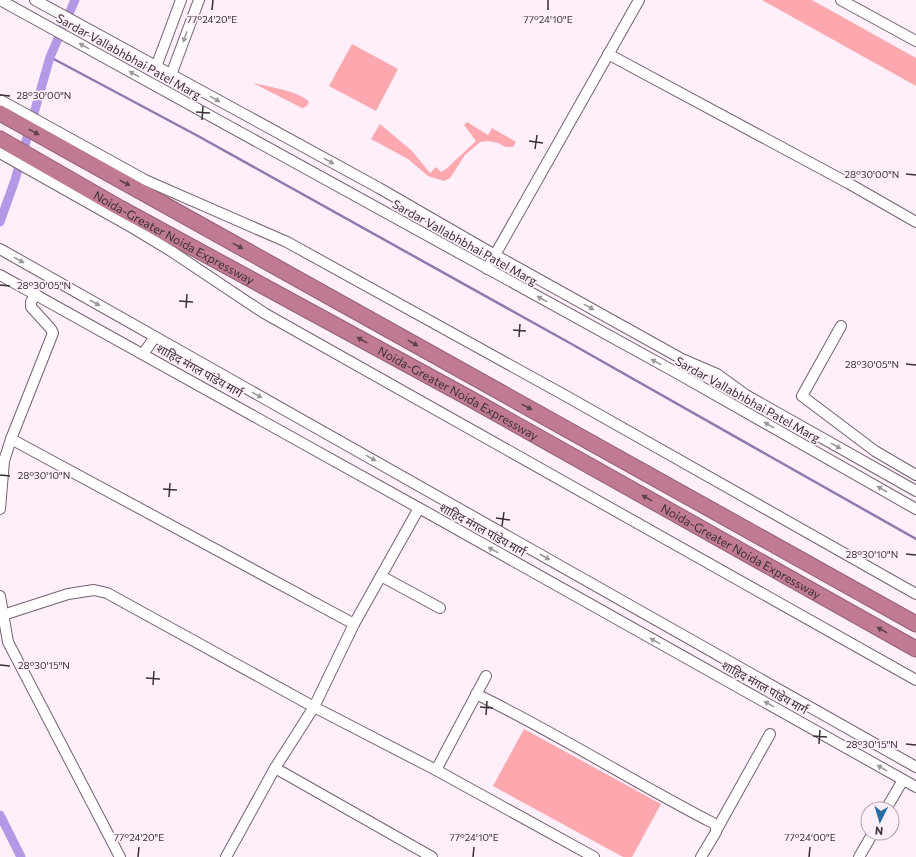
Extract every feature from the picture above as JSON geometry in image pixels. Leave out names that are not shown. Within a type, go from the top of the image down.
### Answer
[{"type":"highway","name":"Noida-Greater Noida Expressway","points":[[0,113],[93,158],[916,624]]},
{"type":"highway","name":"Noida-Greater Noida Expressway","points":[[0,139],[81,192],[120,208],[469,398],[916,649]]},
{"type":"street","name":"Sardar Vallabhbhai Patel Marg","points":[[35,0],[379,188],[495,255],[682,359],[717,374],[746,395],[916,491]]},
{"type":"street","points":[[156,67],[181,0]]},
{"type":"street","points":[[171,75],[199,0]]},
{"type":"street","points":[[487,269],[639,0]]},
{"type":"street","points":[[842,0],[916,41]]},
{"type":"street","name":"Sardar Vallabhbhai Patel Marg","points":[[3,2],[677,373],[916,509]]},
{"type":"street","points":[[608,54],[848,183],[916,222]]},
{"type":"street","points":[[0,100],[93,158],[288,242],[559,392],[916,594]]},
{"type":"street","points":[[0,152],[81,192],[264,313],[916,680]]},
{"type":"street","points":[[0,249],[916,767]]},
{"type":"street","name":"शाहिद मंगल पांडेय मार्ग","points":[[0,274],[916,787]]},
{"type":"street","points":[[0,509],[4,461],[53,333],[31,307],[32,292]]},
{"type":"street","points":[[841,326],[802,396],[875,452],[916,475]]},
{"type":"street","points":[[143,354],[154,337]]},
{"type":"street","points":[[12,439],[354,624]]},
{"type":"street","points":[[226,857],[275,768],[314,707],[354,624],[419,508]]},
{"type":"street","points":[[381,576],[440,608]]},
{"type":"street","points":[[3,615],[68,594],[94,590],[107,593],[314,707],[436,770],[594,857]]},
{"type":"street","points":[[0,596],[8,642],[120,857]]},
{"type":"street","points":[[436,770],[486,676]]},
{"type":"street","points":[[476,694],[509,710],[631,779],[713,822],[717,829]]},
{"type":"street","points":[[701,857],[770,734]]},
{"type":"street","points":[[275,768],[432,857]]},
{"type":"street","points":[[890,801],[902,780]]},
{"type":"street","points":[[859,857],[868,841]]},
{"type":"shaded area","points":[[762,0],[812,0],[916,58],[916,86]]},
{"type":"shaded area","points":[[352,44],[398,69],[376,111],[329,86]]},
{"type":"shaded area","points":[[253,83],[292,92],[305,98],[309,102],[307,106],[302,108]]},
{"type":"shaded area","points":[[467,122],[488,135],[492,128],[516,142],[513,147],[506,147],[498,143],[488,141],[480,142],[465,155],[450,178],[444,181],[428,176],[408,159],[371,139],[380,124],[412,151],[430,173],[436,167],[441,172],[476,141],[464,125]]},
{"type":"shaded area","points":[[524,729],[661,804],[632,857],[623,857],[493,786]]},
{"type":"waterway","points":[[0,222],[15,180],[50,57],[75,0]]},
{"type":"waterway","points":[[50,57],[198,136],[568,342],[916,539]]},
{"type":"waterway","points":[[0,815],[21,857]]}]
